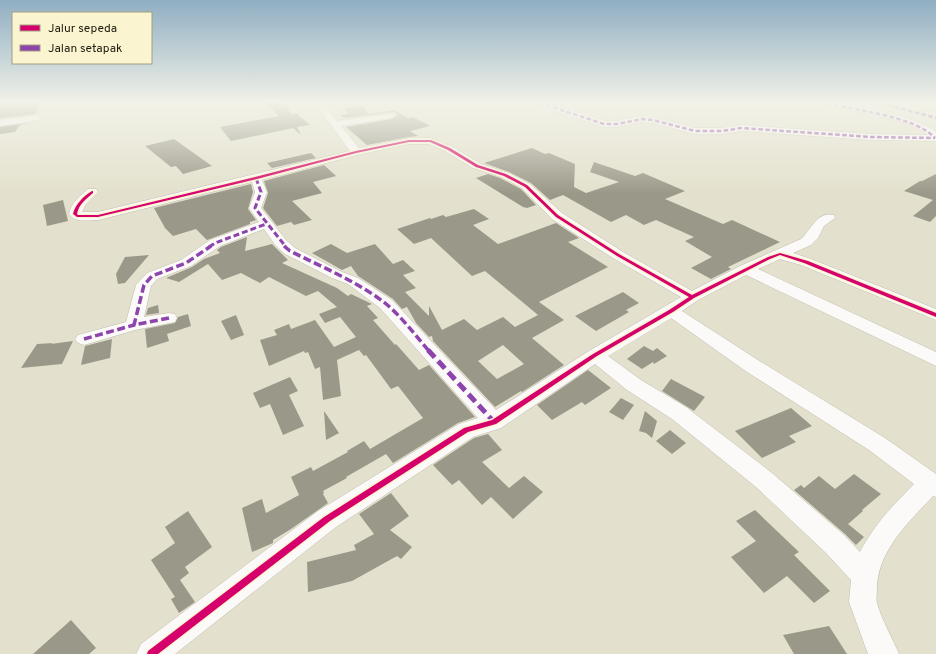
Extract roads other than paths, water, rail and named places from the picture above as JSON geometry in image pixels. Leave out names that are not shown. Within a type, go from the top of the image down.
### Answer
[{"type":"street","points":[[341,134],[356,152]]},
{"type":"street","points":[[821,134],[871,137],[936,138]]},
{"type":"street","points":[[92,192],[82,200],[75,211],[77,216],[98,216],[356,152],[416,140],[430,141],[439,143],[477,166],[505,175],[526,186],[557,216],[568,224],[618,255],[692,297]]},
{"type":"street","points":[[256,178],[261,192],[255,208],[281,243],[290,251],[337,275],[353,281],[386,304],[494,422]]},
{"type":"street","points":[[151,654],[327,519],[466,430],[494,422],[595,355],[671,311],[692,297],[745,270],[806,242],[813,236],[819,224],[829,218]]},
{"type":"street","points":[[134,325],[144,286],[152,276],[186,263],[215,243],[266,224]]},
{"type":"street","points":[[780,254],[820,266],[936,315]]},
{"type":"street","points":[[745,270],[936,360]]},
{"type":"street","points":[[671,311],[761,371],[877,444],[933,485],[892,523],[873,549],[864,575],[864,602],[876,639],[884,654]]},
{"type":"street","points":[[84,340],[134,325],[169,318]]},
{"type":"street","points":[[595,355],[634,385],[679,413],[759,476],[835,544],[864,575]]}]
